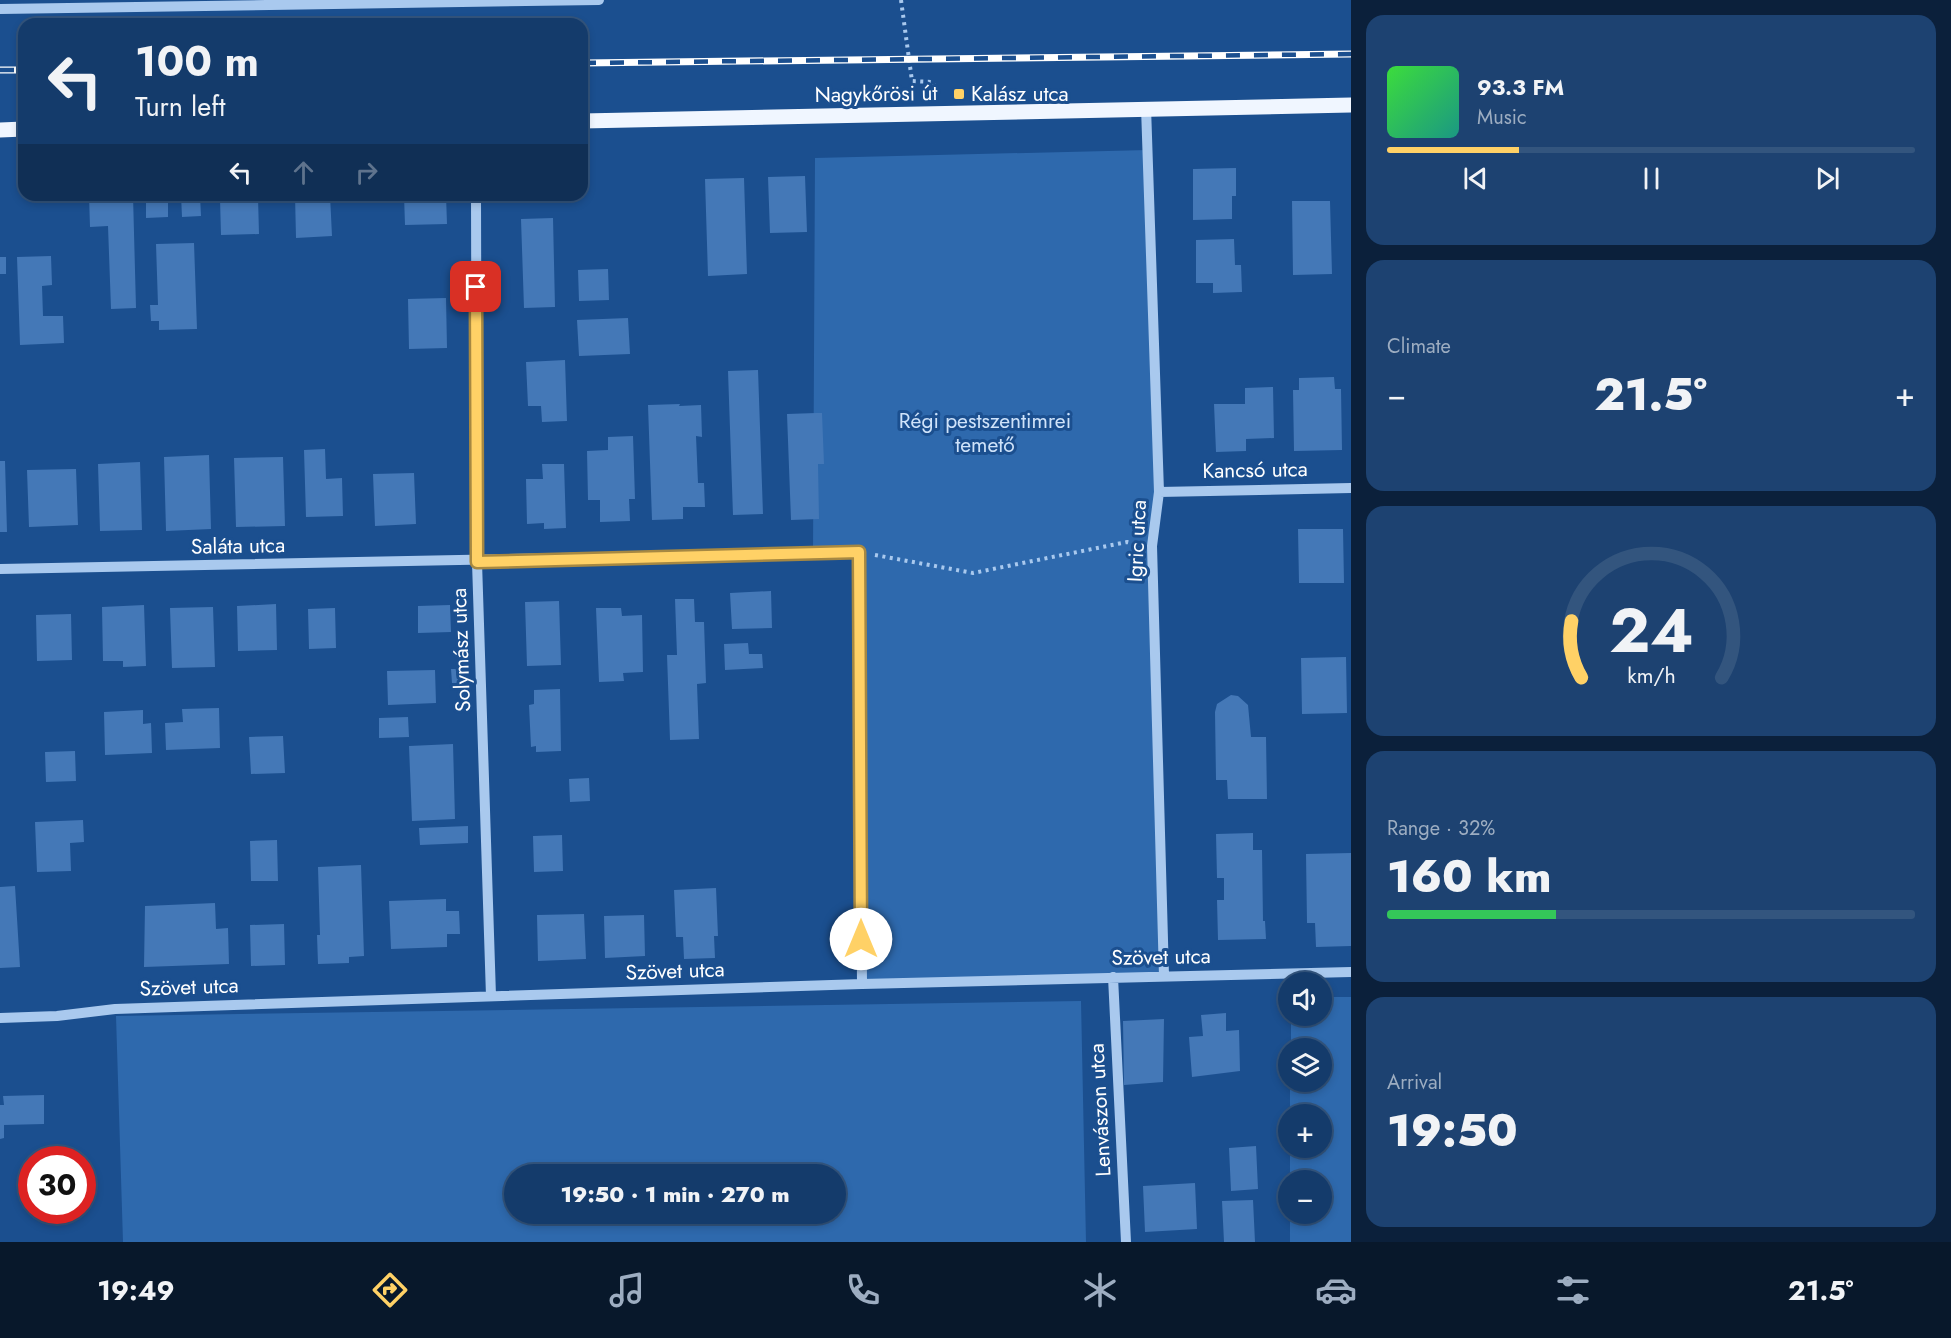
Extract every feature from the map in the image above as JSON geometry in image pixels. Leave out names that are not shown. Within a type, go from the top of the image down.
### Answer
[{"type":"main road","name":"Nagykőrösi út","points":[[588,121],[1351,105]]},
{"type":"main road","points":[[0,130],[18,129]]},
{"type":"street","points":[[0,9],[64,4],[599,0]]},
{"type":"street","name":"Igric utca","points":[[1146,108],[1159,492],[1152,546],[1164,976]]},
{"type":"street","name":"Solymász utca","points":[[476,201],[477,562],[491,996]]},
{"type":"street","name":"Kancsó utca","points":[[1159,492],[1351,488]]},
{"type":"street","points":[[859,552],[861,984]]},
{"type":"street","name":"Saláta utca","points":[[0,569],[477,562],[859,552]]},
{"type":"street","name":"Szövet utca","points":[[0,1018],[57,1016],[115,1010],[491,996],[1351,972]]},
{"type":"street","name":"Lenvászon utca","points":[[1113,977],[1126,1242]]},
{"type":"path","points":[[901,0],[912,81],[933,82],[936,96],[924,96],[927,114]]},
{"type":"path","points":[[859,552],[973,573],[1127,542],[1152,546]]},
{"type":"green space","name":"Régi pestszentimrei temető","points":[[1148,150],[1159,492],[1152,546],[1164,976],[862,984],[859,553],[813,554],[815,158]]},
{"type":"green space","points":[[1332,997],[1351,997],[1351,1242],[1290,1242],[1290,1224],[1332,1224],[1332,1170],[1290,1170],[1290,1158],[1332,1158],[1332,1104],[1290,1104],[1290,1092],[1332,1092],[1332,1038],[1291,1038],[1291,1026],[1332,1026]]},
{"type":"green space","points":[[1081,1001],[1086,1242],[123,1242],[116,1016]]},
{"type":"building","points":[[1236,168],[1236,196],[1232,196],[1232,219],[1193,220],[1193,169]]},
{"type":"building","points":[[805,176],[807,232],[770,233],[768,177]]},
{"type":"building","points":[[744,178],[747,274],[708,276],[705,179]]},
{"type":"building","points":[[89,201],[133,201],[136,308],[111,309],[108,226],[90,227]]},
{"type":"building","points":[[146,201],[168,201],[168,217],[146,218]]},
{"type":"building","points":[[181,201],[200,201],[201,216],[182,217]]},
{"type":"building","points":[[220,201],[258,201],[259,234],[221,235]]},
{"type":"building","points":[[295,201],[330,201],[332,236],[296,238]]},
{"type":"building","points":[[404,201],[446,201],[447,224],[405,225]]},
{"type":"building","points":[[1292,201],[1330,201],[1332,274],[1293,275]]},
{"type":"building","points":[[553,218],[555,307],[524,308],[521,219]]},
{"type":"building","points":[[1234,239],[1235,265],[1241,265],[1242,292],[1213,293],[1213,283],[1196,283],[1196,240]]},
{"type":"building","points":[[194,243],[197,329],[159,330],[159,321],[151,321],[150,305],[158,305],[156,244]]},
{"type":"building","points":[[51,256],[52,285],[42,286],[43,316],[63,316],[64,343],[20,345],[17,257]]},
{"type":"building","points":[[0,257],[6,257],[6,274],[0,274]]},
{"type":"building","points":[[608,269],[609,300],[579,301],[578,270]]},
{"type":"building","points":[[446,298],[447,348],[409,349],[408,299]]},
{"type":"building","points":[[628,318],[630,354],[579,356],[577,320]]},
{"type":"building","points":[[565,360],[567,421],[542,422],[541,406],[528,406],[526,362]]},
{"type":"building","points":[[758,370],[763,514],[733,515],[728,371]]},
{"type":"building","points":[[1334,377],[1335,389],[1341,389],[1342,450],[1294,451],[1293,390],[1299,390],[1299,378]]},
{"type":"building","points":[[1273,387],[1274,438],[1246,439],[1246,451],[1216,452],[1214,404],[1245,404],[1245,388]]},
{"type":"building","points":[[680,404],[679,406],[701,405],[702,437],[696,436],[698,483],[704,483],[705,507],[683,507],[683,519],[652,520],[648,405]]},
{"type":"building","points":[[822,413],[824,464],[818,464],[819,519],[791,520],[787,414]]},
{"type":"building","points":[[633,436],[635,499],[629,499],[630,521],[600,522],[600,500],[588,500],[587,451],[608,450],[608,437]]},
{"type":"building","points":[[325,449],[326,479],[342,478],[343,516],[306,517],[304,450]]},
{"type":"building","points":[[209,455],[211,529],[166,531],[164,457]]},
{"type":"building","points":[[283,457],[285,526],[236,527],[234,458]]},
{"type":"building","points":[[0,461],[5,461],[7,532],[0,532]]},
{"type":"building","points":[[140,462],[142,530],[100,531],[98,464]]},
{"type":"building","points":[[542,464],[564,464],[566,528],[544,529],[544,523],[527,524],[526,479],[543,479]]},
{"type":"building","points":[[76,469],[78,525],[29,527],[27,470]]},
{"type":"building","points":[[414,473],[416,524],[375,526],[373,474]]},
{"type":"building","points":[[1298,529],[1343,529],[1344,583],[1299,583]]},
{"type":"building","points":[[771,591],[772,628],[732,629],[730,593]]},
{"type":"building","points":[[675,599],[694,599],[695,622],[704,622],[706,683],[697,684],[699,739],[670,740],[667,655],[677,655]]},
{"type":"building","points":[[559,601],[561,665],[527,666],[525,602]]},
{"type":"building","points":[[276,604],[277,650],[238,651],[237,606]]},
{"type":"building","points":[[144,605],[146,666],[123,667],[123,661],[103,661],[102,607]]},
{"type":"building","points":[[450,605],[451,632],[418,633],[418,606]]},
{"type":"building","points":[[213,607],[215,667],[172,668],[170,608]]},
{"type":"building","points":[[335,608],[336,648],[309,649],[308,609]]},
{"type":"building","points":[[596,608],[621,608],[622,616],[642,615],[643,672],[623,673],[624,681],[599,682]]},
{"type":"building","points":[[71,614],[72,660],[37,661],[36,615]]},
{"type":"building","points":[[748,643],[749,654],[762,654],[763,668],[725,670],[724,644]]},
{"type":"building","points":[[1346,657],[1347,713],[1302,714],[1301,658]]},
{"type":"building","points":[[451,669],[469,669],[469,683],[452,683]]},
{"type":"building","points":[[435,670],[436,703],[388,705],[387,671]]},
{"type":"building","points":[[560,689],[561,751],[536,752],[536,746],[531,747],[529,705],[534,704],[534,690]]},
{"type":"building","points":[[1231,695],[1238,696],[1248,705],[1251,737],[1266,737],[1267,799],[1228,799],[1227,780],[1216,780],[1215,712],[1217,704]]},
{"type":"building","points":[[219,708],[220,748],[166,750],[165,723],[183,722],[182,709]]},
{"type":"building","points":[[143,710],[143,724],[151,723],[152,753],[105,755],[104,712]]},
{"type":"building","points":[[408,717],[409,737],[379,738],[379,718]]},
{"type":"building","points":[[283,736],[285,773],[251,774],[249,737]]},
{"type":"building","points":[[453,744],[455,819],[412,821],[409,746]]},
{"type":"building","points":[[75,751],[76,781],[46,782],[45,752]]},
{"type":"building","points":[[589,778],[590,801],[570,802],[569,779]]},
{"type":"building","points":[[83,820],[84,842],[70,843],[71,871],[37,872],[35,822]]},
{"type":"building","points":[[468,826],[468,843],[420,845],[419,828]]},
{"type":"building","points":[[1253,833],[1253,850],[1262,850],[1263,921],[1265,921],[1266,939],[1218,940],[1217,900],[1224,900],[1224,878],[1217,878],[1216,834]]},
{"type":"building","points":[[562,835],[563,871],[534,872],[533,836]]},
{"type":"building","points":[[277,840],[278,881],[251,881],[250,841]]},
{"type":"building","points":[[1351,853],[1351,946],[1316,947],[1315,923],[1307,923],[1306,854]]},
{"type":"building","points":[[361,865],[364,956],[349,957],[349,963],[318,964],[317,935],[320,935],[318,867]]},
{"type":"building","points":[[15,886],[20,967],[0,968],[0,887]]},
{"type":"building","points":[[716,888],[718,936],[714,936],[715,958],[684,959],[683,937],[676,937],[674,890]]},
{"type":"building","points":[[446,899],[446,911],[459,911],[460,934],[447,934],[447,947],[391,949],[389,901]]},
{"type":"building","points":[[215,903],[216,929],[228,928],[229,964],[144,967],[145,906]]},
{"type":"building","points":[[584,914],[586,959],[538,961],[537,915]]},
{"type":"building","points":[[644,915],[645,956],[605,958],[604,916]]},
{"type":"building","points":[[284,924],[285,965],[251,966],[250,925]]},
{"type":"building","points":[[1226,1013],[1226,1031],[1239,1030],[1240,1071],[1192,1077],[1189,1037],[1203,1036],[1201,1015]]},
{"type":"building","points":[[1164,1019],[1163,1082],[1124,1085],[1123,1021]]},
{"type":"building","points":[[44,1095],[44,1124],[4,1125],[4,1138],[0,1139],[0,1105],[4,1105],[3,1096]]},
{"type":"building","points":[[1256,1146],[1258,1189],[1231,1191],[1229,1148]]},
{"type":"building","points":[[1195,1183],[1197,1229],[1145,1232],[1143,1186]]},
{"type":"building","points":[[1253,1200],[1255,1242],[1224,1242],[1222,1201]]},
{"type":"railway","points":[[588,63],[1351,54]]},
{"type":"railway","points":[[0,70],[18,70]]},
{"type":"place","name":"Kalász utca","points":[[959,94]]},
{"type":"route","points":[[476,287],[477,562],[859,552],[861,939]]}]
